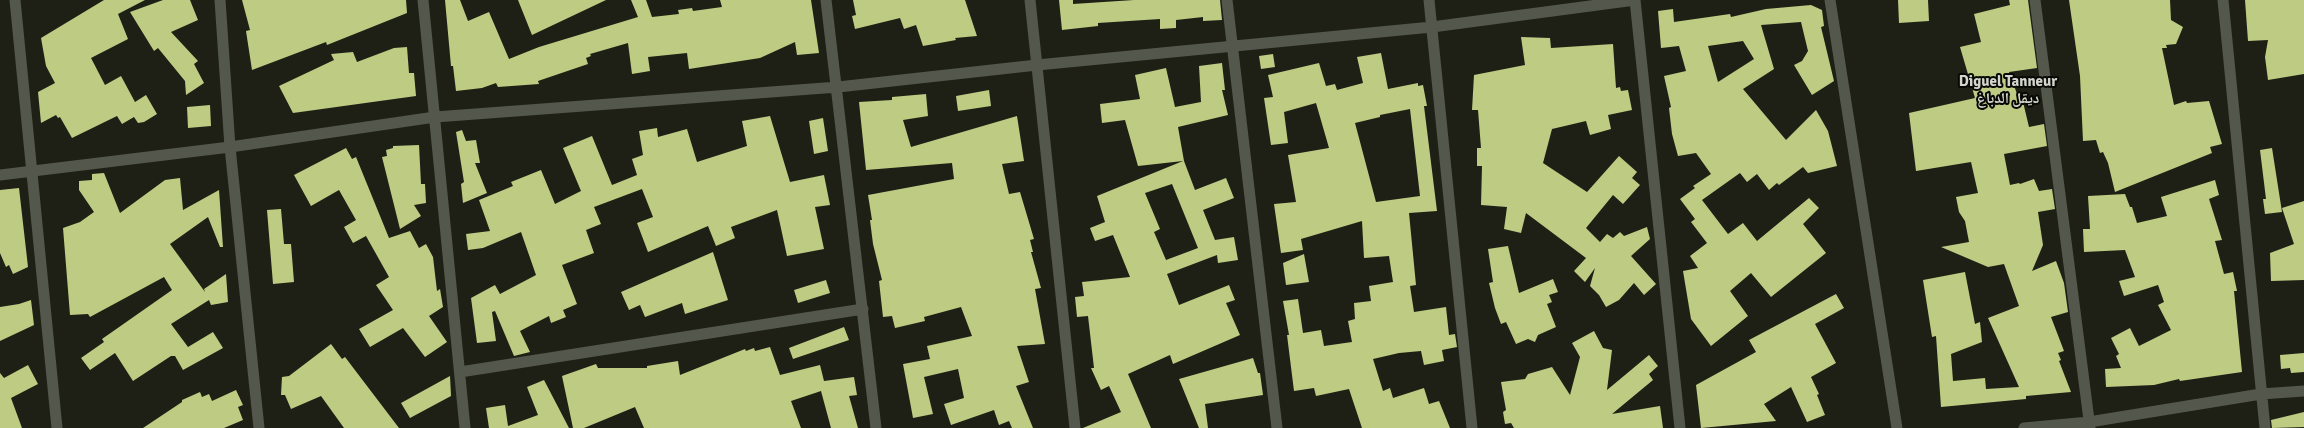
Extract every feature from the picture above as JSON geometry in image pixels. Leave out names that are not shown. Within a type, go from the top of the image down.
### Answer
[{"type":"street","points":[[15,0],[57,428]]},
{"type":"street","points":[[220,0],[230,147],[259,428]]},
{"type":"street","points":[[423,0],[465,428]]},
{"type":"street","points":[[826,0],[838,87],[876,428]]},
{"type":"street","points":[[1030,0],[1075,428]]},
{"type":"street","points":[[1227,0],[1230,45],[1277,428]]},
{"type":"street","points":[[1429,0],[1472,428]]},
{"type":"street","points":[[0,175],[230,147],[435,117],[838,87],[1230,45],[1432,27],[1635,0],[1680,428]]},
{"type":"street","points":[[1830,0],[1897,428]]},
{"type":"street","points":[[2035,0],[2089,425]]},
{"type":"street","points":[[2223,0],[2265,428]]},
{"type":"street","points":[[460,372],[863,309]]},
{"type":"street","points":[[2024,428],[2089,425],[2262,394],[2304,391]]},
{"type":"building","points":[[104,0],[145,0],[118,14],[128,39],[91,58],[105,85],[121,76],[135,102],[146,95],[157,114],[144,122],[138,123],[134,117],[122,124],[117,116],[72,138],[60,117],[58,118],[56,115],[41,123],[38,92],[55,83],[46,66],[41,38]]},
{"type":"building","points":[[163,0],[190,0],[198,20],[171,32],[198,61],[194,64],[204,83],[186,95],[185,81],[158,48],[154,51],[130,12]]},
{"type":"building","points":[[242,0],[406,0],[407,13],[327,45],[326,42],[252,70],[246,31],[250,30]]},
{"type":"building","points":[[445,0],[460,0],[468,21],[489,12],[509,59],[539,47],[638,17],[631,0],[646,0],[652,17],[679,14],[678,10],[692,8],[693,11],[722,7],[720,0],[811,0],[819,53],[797,55],[795,42],[760,58],[689,69],[687,53],[648,57],[650,71],[632,74],[628,43],[590,54],[591,56],[586,58],[588,64],[538,81],[539,84],[498,87],[496,83],[482,88],[456,91],[453,66],[451,66]]},
{"type":"building","points":[[518,0],[606,0],[532,35]]},
{"type":"building","points":[[853,0],[965,0],[977,36],[955,38],[956,40],[923,46],[916,25],[904,29],[900,18],[855,29],[852,16],[856,15]]},
{"type":"building","points":[[1059,0],[1073,0],[1073,4],[1134,0],[1220,0],[1222,20],[1203,21],[1203,17],[1176,20],[1176,28],[1160,29],[1160,19],[1098,23],[1098,26],[1062,30]]},
{"type":"building","points":[[1898,0],[1928,0],[1929,21],[1899,23]]},
{"type":"building","points":[[2009,0],[2028,0],[2037,68],[2009,72],[2020,102],[2023,102],[2029,127],[2044,124],[2047,146],[2004,154],[2010,185],[2020,184],[2034,179],[2039,191],[2052,189],[2055,209],[2038,212],[2043,245],[2032,271],[2056,261],[2064,283],[2068,312],[2051,317],[2064,351],[2058,353],[2061,360],[2059,361],[2071,392],[2026,396],[2026,399],[1941,407],[1936,336],[1932,337],[1923,280],[1965,272],[1975,324],[1980,322],[1982,342],[1951,354],[1953,381],[1985,378],[1986,389],[2019,387],[1988,318],[2019,306],[2004,264],[1988,267],[1941,247],[1969,242],[1965,221],[1959,212],[1956,197],[1978,193],[1971,162],[1916,171],[1909,113],[1975,98],[1960,47],[1981,42],[1974,14],[2010,5]]},
{"type":"building","points":[[2069,0],[2170,0],[2171,20],[2183,27],[2176,44],[2166,45],[2167,48],[2162,48],[2174,105],[2186,101],[2187,103],[2209,101],[2222,144],[2210,147],[2212,153],[2115,192],[2108,163],[2103,152],[2100,153],[2096,140],[2083,141],[2080,76]]},
{"type":"building","points":[[2245,0],[2304,0],[2304,74],[2268,80],[2265,57],[2268,40],[2248,41]]},
{"type":"building","points":[[1811,5],[1822,10],[1824,26],[1821,27],[1834,81],[1812,95],[1794,65],[1802,61],[1808,51],[1801,22],[1761,25],[1774,69],[1743,89],[1786,140],[1816,110],[1828,131],[1837,166],[1808,173],[1803,167],[1779,185],[1777,183],[1769,190],[1757,174],[1747,182],[1740,173],[1702,200],[1728,234],[1743,223],[1757,241],[1809,198],[1819,208],[1803,224],[1826,253],[1771,297],[1751,273],[1730,291],[1748,316],[1711,346],[1691,319],[1683,271],[1698,268],[1690,256],[1707,243],[1691,222],[1695,219],[1680,199],[1695,188],[1693,186],[1711,174],[1696,153],[1678,156],[1672,134],[1669,108],[1671,107],[1664,76],[1686,71],[1679,46],[1661,48],[1658,11],[1673,9],[1674,22],[1730,14],[1731,17],[1766,9]],"holes":[[[1743,41],[1754,59],[1718,82],[1708,46]]]},
{"type":"building","points":[[1521,37],[1550,38],[1551,48],[1613,44],[1616,88],[1620,87],[1621,91],[1628,90],[1632,110],[1608,115],[1611,129],[1590,135],[1586,121],[1552,129],[1543,163],[1587,192],[1619,156],[1637,172],[1632,178],[1640,185],[1623,204],[1613,195],[1586,228],[1600,242],[1607,234],[1613,238],[1620,232],[1624,236],[1647,227],[1650,239],[1631,256],[1656,284],[1644,295],[1634,283],[1619,300],[1606,307],[1599,295],[1590,286],[1595,268],[1585,282],[1574,271],[1586,258],[1526,213],[1521,233],[1504,229],[1507,207],[1481,205],[1482,166],[1477,166],[1477,148],[1481,148],[1478,110],[1472,110],[1474,75],[1525,65]]},
{"type":"building","points":[[407,47],[409,73],[414,73],[416,96],[293,113],[279,86],[334,60],[331,54],[353,52],[357,62],[394,48]]},
{"type":"building","points":[[1381,53],[1388,89],[1418,83],[1418,86],[1423,85],[1427,106],[1424,106],[1437,211],[1409,213],[1416,285],[1410,286],[1414,312],[1446,307],[1449,335],[1455,334],[1457,347],[1442,350],[1444,361],[1424,365],[1421,351],[1399,353],[1373,359],[1383,391],[1390,388],[1393,398],[1424,388],[1429,404],[1439,401],[1450,428],[1362,428],[1349,389],[1316,396],[1314,388],[1294,391],[1287,335],[1289,335],[1283,301],[1298,299],[1303,333],[1321,330],[1324,346],[1352,342],[1348,321],[1355,319],[1354,303],[1371,301],[1369,286],[1393,282],[1389,256],[1364,258],[1362,221],[1301,239],[1303,250],[1281,253],[1274,204],[1296,202],[1288,155],[1329,148],[1316,103],[1284,112],[1288,143],[1271,145],[1264,98],[1273,97],[1268,75],[1319,63],[1326,86],[1335,84],[1337,90],[1363,83],[1357,57]],"holes":[[[1410,109],[1420,196],[1376,202],[1355,123],[1380,117],[1380,115]]]},
{"type":"building","points":[[1273,54],[1275,67],[1261,69],[1259,56]]},
{"type":"building","points":[[1222,63],[1225,90],[1222,90],[1228,115],[1178,127],[1184,161],[1195,190],[1226,178],[1234,198],[1203,210],[1215,240],[1234,237],[1238,260],[1218,263],[1217,255],[1167,274],[1179,305],[1229,285],[1235,300],[1226,303],[1240,335],[1173,364],[1170,355],[1128,374],[1151,428],[1083,428],[1121,412],[1109,386],[1101,390],[1091,368],[1094,368],[1088,316],[1077,317],[1075,297],[1084,296],[1082,282],[1130,277],[1113,235],[1095,241],[1090,228],[1105,222],[1097,196],[1183,161],[1138,166],[1125,120],[1102,123],[1100,104],[1140,99],[1135,75],[1166,68],[1175,107],[1201,102],[1199,66]],"holes":[[[1172,184],[1198,248],[1166,260],[1154,232],[1160,229],[1145,193]]]},
{"type":"building","points":[[989,90],[991,106],[958,111],[956,96]]},
{"type":"building","points":[[926,94],[928,116],[903,120],[911,147],[1017,116],[1024,161],[1002,164],[1009,194],[1020,192],[1034,239],[1030,240],[1033,252],[1031,252],[1041,288],[1035,289],[1045,344],[1017,346],[1029,382],[1016,386],[1033,428],[1012,428],[1009,421],[999,425],[994,410],[951,425],[944,404],[964,398],[958,369],[924,377],[933,414],[913,418],[903,364],[930,359],[927,346],[972,336],[961,307],[924,317],[925,321],[895,328],[892,316],[883,317],[879,281],[882,280],[873,244],[870,220],[872,220],[868,195],[954,179],[952,163],[866,170],[859,102],[892,100],[892,97]]},
{"type":"building","points":[[210,105],[211,126],[188,128],[187,107]]},
{"type":"building","points":[[770,116],[790,182],[824,175],[830,205],[815,207],[824,249],[787,256],[777,210],[731,227],[735,238],[716,246],[708,226],[648,252],[637,223],[653,217],[642,189],[594,207],[601,224],[586,230],[594,253],[562,265],[577,304],[563,310],[566,317],[551,323],[549,316],[520,331],[530,352],[514,356],[495,311],[492,312],[496,341],[477,343],[471,298],[495,285],[500,294],[536,275],[521,232],[483,248],[468,250],[466,234],[490,231],[479,200],[513,186],[511,182],[541,170],[555,204],[581,191],[563,148],[592,136],[612,185],[637,175],[632,159],[643,155],[639,131],[657,128],[658,137],[687,129],[697,162],[747,146],[742,121]]},
{"type":"building","points":[[823,118],[828,151],[814,154],[809,121]]},
{"type":"building","points":[[462,130],[466,141],[476,140],[480,163],[475,163],[487,193],[463,203],[461,184],[464,182],[456,132]]},
{"type":"building","points":[[419,145],[421,184],[425,184],[426,203],[414,205],[421,216],[400,229],[382,157],[387,156],[386,150],[393,148],[393,146]]},
{"type":"building","points":[[346,148],[352,159],[356,157],[389,238],[410,231],[419,248],[426,244],[433,257],[437,291],[440,289],[443,307],[429,316],[447,342],[425,357],[403,328],[370,347],[359,329],[393,310],[376,285],[389,277],[366,236],[353,243],[344,227],[356,220],[339,190],[311,206],[294,175]]},
{"type":"building","points":[[2272,148],[2282,212],[2265,214],[2263,199],[2266,199],[2260,150]]},
{"type":"building","points":[[104,173],[120,213],[165,180],[180,178],[183,210],[219,190],[223,247],[220,247],[208,217],[170,244],[205,292],[204,289],[226,274],[228,302],[211,305],[209,300],[171,324],[188,347],[213,332],[223,348],[183,370],[175,356],[171,356],[133,381],[115,353],[90,370],[81,358],[104,342],[102,339],[172,290],[164,277],[90,317],[88,314],[70,315],[63,228],[80,222],[94,212],[79,190],[79,181],[92,180],[92,174]]},
{"type":"building","points":[[2215,180],[2219,195],[2209,199],[2222,240],[2215,241],[2224,274],[2233,272],[2237,291],[2234,291],[2242,372],[2180,381],[2179,379],[2154,385],[2106,387],[2105,369],[2121,368],[2116,356],[2119,354],[2111,338],[2130,328],[2139,346],[2171,330],[2158,305],[2164,302],[2158,285],[2124,296],[2119,281],[2135,277],[2125,250],[2084,252],[2083,229],[2090,229],[2088,196],[2125,194],[2130,207],[2132,207],[2137,223],[2167,216],[2161,197]]},
{"type":"building","points":[[19,188],[28,267],[13,274],[9,265],[6,267],[0,253],[0,190]]},
{"type":"building","points":[[2304,201],[2304,280],[2271,281],[2270,253],[2294,244],[2282,208]]},
{"type":"building","points":[[281,209],[284,244],[291,244],[294,282],[273,284],[267,210]]},
{"type":"building","points":[[1508,246],[1519,293],[1553,279],[1558,292],[1549,295],[1552,302],[1547,304],[1556,327],[1538,335],[1535,342],[1528,339],[1516,344],[1506,322],[1501,324],[1495,308],[1489,283],[1493,282],[1488,249]]},
{"type":"building","points":[[713,252],[728,300],[685,314],[682,303],[645,317],[640,305],[629,310],[621,292]]},
{"type":"building","points":[[1304,254],[1309,282],[1286,285],[1283,263]]},
{"type":"building","points":[[826,280],[830,293],[798,303],[794,290]]},
{"type":"building","points":[[1836,294],[1844,308],[1815,324],[1836,363],[1811,377],[1819,394],[1817,395],[1825,415],[1807,422],[1791,387],[1764,404],[1776,421],[1701,428],[1696,385],[1756,352],[1749,340]]},
{"type":"building","points":[[31,300],[34,325],[0,341],[0,307],[19,304]]},
{"type":"building","points":[[844,327],[849,340],[793,359],[789,348]]},
{"type":"building","points":[[1594,331],[1603,348],[1612,350],[1607,390],[1649,355],[1658,366],[1649,374],[1653,380],[1612,414],[1660,406],[1663,428],[1514,428],[1511,423],[1505,424],[1503,412],[1506,410],[1501,382],[1525,379],[1528,374],[1552,367],[1570,395],[1580,357],[1572,343]]},
{"type":"building","points":[[331,344],[342,359],[345,357],[399,428],[344,428],[321,396],[291,409],[285,395],[281,395],[282,377],[289,376]]},
{"type":"building","points":[[770,347],[780,375],[820,365],[824,381],[854,377],[857,395],[849,396],[858,428],[831,428],[821,391],[791,401],[801,428],[644,428],[635,407],[584,428],[573,428],[562,376],[596,364],[598,368],[647,368],[647,366],[678,361],[680,375],[745,349],[746,351],[754,348],[755,351]]},
{"type":"building","points":[[2304,353],[2304,372],[2291,373],[2290,368],[2281,369],[2280,355]]},
{"type":"building","points":[[1253,358],[1258,373],[1260,373],[1263,395],[1205,404],[1208,428],[1199,428],[1179,379]]},
{"type":"building","points":[[28,365],[38,384],[11,398],[22,428],[0,428],[0,373],[4,378]]},
{"type":"building","points":[[450,376],[451,396],[410,418],[401,403]]},
{"type":"building","points":[[544,380],[569,428],[489,428],[486,408],[505,405],[508,426],[538,415],[527,387]]},
{"type":"building","points":[[236,390],[243,405],[238,407],[243,420],[224,428],[143,428],[182,402],[182,400],[200,392],[202,397],[209,394],[212,401]]},
{"type":"building","points":[[2304,412],[2304,427],[2272,428],[2271,420]]},
{"type":"district","name":"Diguel Tanneur ديقل الدباغ","points":[[2008,90]]}]
